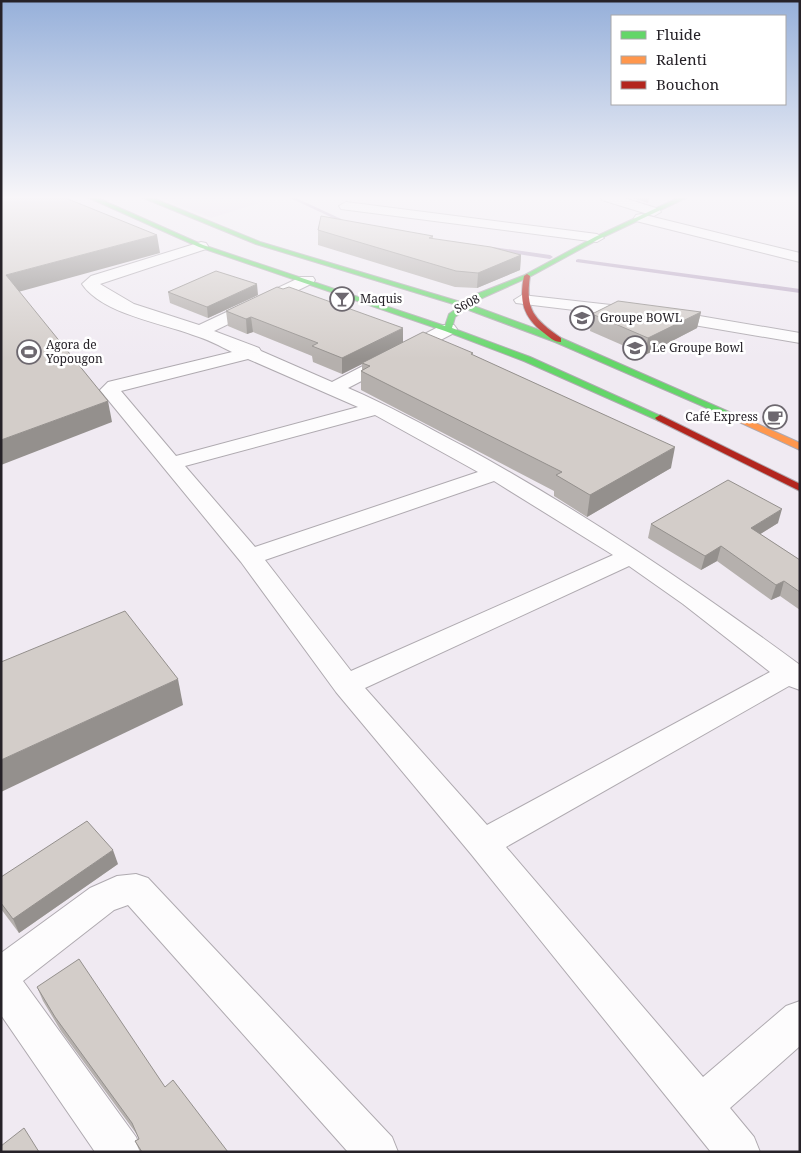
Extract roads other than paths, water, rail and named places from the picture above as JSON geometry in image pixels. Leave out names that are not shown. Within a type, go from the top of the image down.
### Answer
[{"type":"main road","points":[[217,251],[448,329],[527,359],[638,407],[800,488]]},
{"type":"main road","points":[[287,251],[463,305],[558,340],[683,394],[800,448]]},
{"type":"main road","name":"S608","points":[[448,329],[452,316],[463,305],[477,297],[527,276],[573,251]]},
{"type":"main road","points":[[527,276],[514,299],[537,324],[558,340]]},
{"type":"main road","name":"S608","points":[[514,299],[527,276]]},
{"type":"main road","name":"S608","points":[[448,329],[484,313],[494,306]]},
{"type":"street","points":[[187,251],[97,279],[90,284],[113,299],[142,312],[200,330],[377,408],[496,474],[631,556],[795,676],[483,844]]},
{"type":"street","points":[[775,251],[800,258]]},
{"type":"street","points":[[200,330],[307,280]]},
{"type":"street","points":[[514,299],[682,318],[800,338]]},
{"type":"street","points":[[334,388],[448,329]]},
{"type":"street","points":[[253,352],[111,388],[110,390],[250,557],[346,685],[483,844],[740,1152]]},
{"type":"street","points":[[173,463],[377,408]]},
{"type":"street","points":[[250,557],[496,474]]},
{"type":"street","points":[[346,685],[631,556]]},
{"type":"street","points":[[1,975],[102,899],[117,891],[136,889],[377,1152]]},
{"type":"street","points":[[1,982],[111,1148]]},
{"type":"street","points":[[702,1105],[800,1020]]},
{"type":"waterway","points":[[506,251],[550,257]]},
{"type":"waterway","points":[[578,261],[800,291]]},
{"type":"place","name":"Maquis","points":[[342,299]]},
{"type":"place","name":"Groupe BOWL","points":[[582,318]]},
{"type":"place","name":"Le Groupe Bowl","points":[[635,348]]},
{"type":"place","name":"Agora de Yopougon","points":[[29,352]]},
{"type":"place","name":"Café Express","points":[[775,417]]}]
